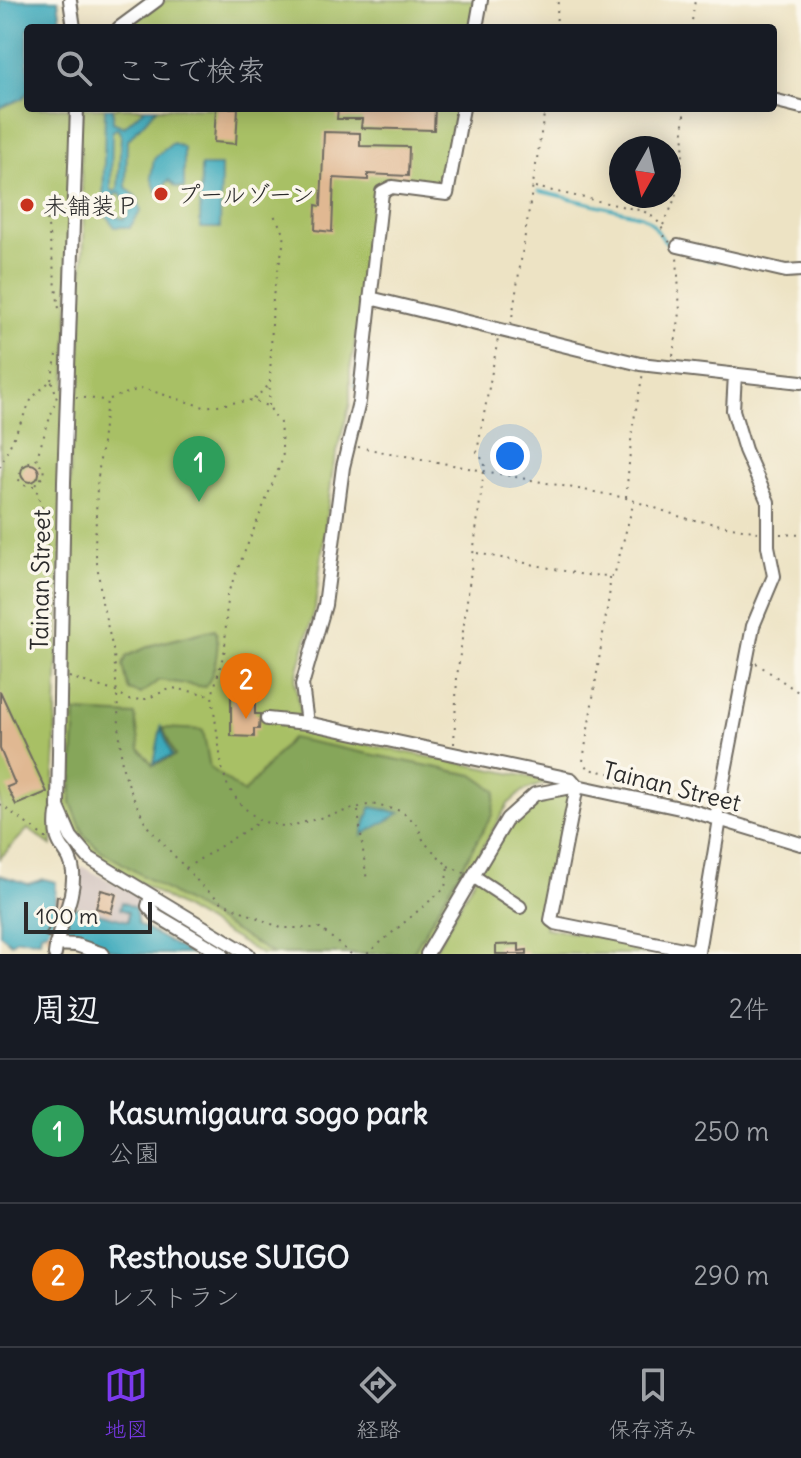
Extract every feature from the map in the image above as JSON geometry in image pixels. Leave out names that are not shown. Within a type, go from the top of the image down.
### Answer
[{"type":"street","points":[[70,0],[73,24]]},
{"type":"street","points":[[124,24],[157,0]]},
{"type":"street","points":[[477,24],[481,0]]},
{"type":"street","points":[[777,101],[801,107]]},
{"type":"street","name":"Tainan Street","points":[[77,112],[64,496],[58,807],[71,837],[89,858],[248,954]]},
{"type":"street","points":[[307,723],[302,685],[325,605],[340,482],[359,402],[360,365],[382,192],[392,187],[447,194],[462,112]]},
{"type":"street","points":[[678,246],[786,271],[801,270]]},
{"type":"street","points":[[370,298],[645,364],[801,382]]},
{"type":"street","points":[[267,719],[307,723],[563,775],[577,786],[551,920],[698,952],[747,659],[757,615],[774,576],[768,502],[745,450],[733,410],[735,374]]},
{"type":"street","name":"Tainan Street","points":[[427,954],[516,808],[544,790],[577,786],[617,793],[801,844]]},
{"type":"street","points":[[58,807],[56,839],[73,871],[56,945],[76,945],[103,954]]},
{"type":"street","points":[[473,876],[520,907]]},
{"type":"street","points":[[151,896],[148,906],[156,915],[222,954]]},
{"type":"path","points":[[556,24],[558,0]]},
{"type":"path","points":[[692,24],[695,0]]},
{"type":"path","points":[[454,754],[457,677],[476,553],[475,531],[485,463],[477,452],[535,187],[544,112]]},
{"type":"path","points":[[670,367],[680,313],[678,246],[665,239],[663,226],[677,201],[682,179],[684,112]]},
{"type":"path","points":[[535,187],[643,211],[663,226]]},
{"type":"path","points":[[269,407],[273,296],[285,235],[274,215]]},
{"type":"path","points":[[47,219],[59,310]]},
{"type":"path","points":[[0,467],[32,398],[51,380],[58,352]]},
{"type":"path","points":[[626,498],[632,430],[645,364]]},
{"type":"path","points":[[36,460],[23,464],[18,479],[26,486],[35,485],[44,475],[36,460],[57,396],[51,380]]},
{"type":"path","points":[[253,400],[269,385]]},
{"type":"path","points":[[75,397],[107,400],[142,388],[204,407],[253,400],[269,407],[280,423],[283,458],[227,595],[225,649],[212,696],[222,768],[228,787],[260,821],[287,827],[371,804],[401,811],[417,824],[424,842],[448,866],[473,876]]},
{"type":"path","points":[[107,400],[97,486],[95,547],[102,602],[114,654],[122,766],[133,797],[147,826],[185,868],[223,903],[281,928],[320,928],[351,954]]},
{"type":"path","points":[[349,445],[626,498],[726,528],[801,535]]},
{"type":"path","points":[[35,485],[46,522],[49,559]]},
{"type":"path","points":[[617,793],[618,775],[589,769],[583,761],[610,590],[609,577],[619,567],[627,519],[634,501]]},
{"type":"path","points":[[476,553],[609,577]]},
{"type":"path","points":[[747,659],[801,694]]},
{"type":"path","points":[[65,676],[117,692],[129,700],[146,699],[172,688],[212,696]]},
{"type":"path","points":[[0,804],[48,840]]},
{"type":"path","points":[[358,809],[367,882]]},
{"type":"path","points":[[185,868],[260,821]]},
{"type":"path","points":[[367,954],[445,888],[448,866]]},
{"type":"shaded area","points":[[81,866],[144,898],[137,924],[76,905]]},
{"type":"green space","points":[[166,0],[475,0],[471,24],[131,24]]},
{"type":"green space","points":[[23,98],[24,112],[70,112],[71,221],[52,846],[28,829],[0,858],[0,108]]},
{"type":"green space","points":[[81,112],[456,112],[445,177],[439,183],[389,177],[375,186],[366,283],[350,370],[350,404],[333,467],[315,608],[295,681],[304,732],[550,781],[523,791],[508,804],[421,954],[261,954],[95,856],[76,835],[68,818],[63,789],[72,391],[79,391],[84,234]]},
{"type":"green space","points":[[215,629],[216,658],[205,687],[159,680],[141,694],[129,690],[123,665],[127,656],[152,645]]},
{"type":"green space","points":[[76,712],[135,715],[140,749],[153,765],[175,756],[163,728],[203,730],[210,768],[244,793],[291,738],[473,775],[496,791],[492,815],[412,954],[273,954],[100,850],[84,835],[71,802]]},
{"type":"green space","points":[[571,793],[545,928],[647,945],[645,954],[433,954],[503,833],[530,805],[550,796]]},
{"type":"water","points":[[0,0],[58,0],[61,24],[24,24],[24,97],[0,108]]},
{"type":"water","points":[[105,112],[113,112],[113,122],[124,127],[141,112],[153,112],[127,141],[126,187],[138,199],[141,211],[130,227],[115,227],[103,212]],"holes":[[[117,128],[121,135],[118,189],[114,192],[111,189],[112,132]],[[120,193],[131,208],[124,219],[114,216],[113,196]]]},
{"type":"water","points":[[173,143],[184,148],[184,188],[176,187],[169,180],[157,193],[151,177],[154,158]]},
{"type":"water","points":[[201,166],[221,166],[220,228],[200,228]]},
{"type":"water","points":[[161,727],[172,756],[154,763]]},
{"type":"water","points":[[371,807],[400,813],[362,835]]},
{"type":"water","points":[[0,875],[28,884],[44,879],[56,882],[55,902],[59,903],[51,930],[41,933],[40,940],[17,939],[11,943],[0,934]]},
{"type":"water","points":[[122,902],[135,908],[138,924],[190,954],[128,954],[54,934],[63,904],[128,921],[128,912],[120,909]]},
{"type":"building","points":[[216,112],[238,112],[236,144],[214,142]]},
{"type":"building","points":[[338,112],[435,112],[434,130],[361,128],[362,119],[337,119]]},
{"type":"building","points":[[324,132],[360,133],[360,146],[409,147],[408,176],[368,174],[368,180],[334,178],[332,232],[315,230],[316,205],[321,206]]},
{"type":"building","points":[[26,464],[34,464],[39,473],[37,480],[26,482],[21,477],[21,469]]},
{"type":"building","points":[[0,691],[47,792],[16,805],[7,787],[15,784],[0,749]]},
{"type":"building","points":[[231,693],[255,694],[255,714],[260,714],[259,729],[254,729],[254,737],[231,736]]},
{"type":"building","points":[[101,890],[116,894],[111,913],[96,908]]},
{"type":"building","points":[[57,896],[65,898],[53,939],[45,936],[55,916]]},
{"type":"building","points":[[519,944],[519,951],[527,950],[527,954],[496,954],[496,945]]},
{"type":"waterway","points":[[430,186],[445,184]]},
{"type":"waterway","points":[[539,191],[642,216],[673,248]]},
{"type":"waterway","points":[[691,255],[715,261]]},
{"type":"waterway","points":[[355,386],[362,326]]},
{"type":"waterway","points":[[307,729],[316,731]]},
{"type":"place","name":"プールゾーン","points":[[161,194]]},
{"type":"place","name":"未舗装Ｐ","points":[[27,205]]},
{"type":"place","name":"Kasumigaura sogo park","points":[[199,502]]},
{"type":"place","name":"Resthouse SUIGO","points":[[246,719]]}]
